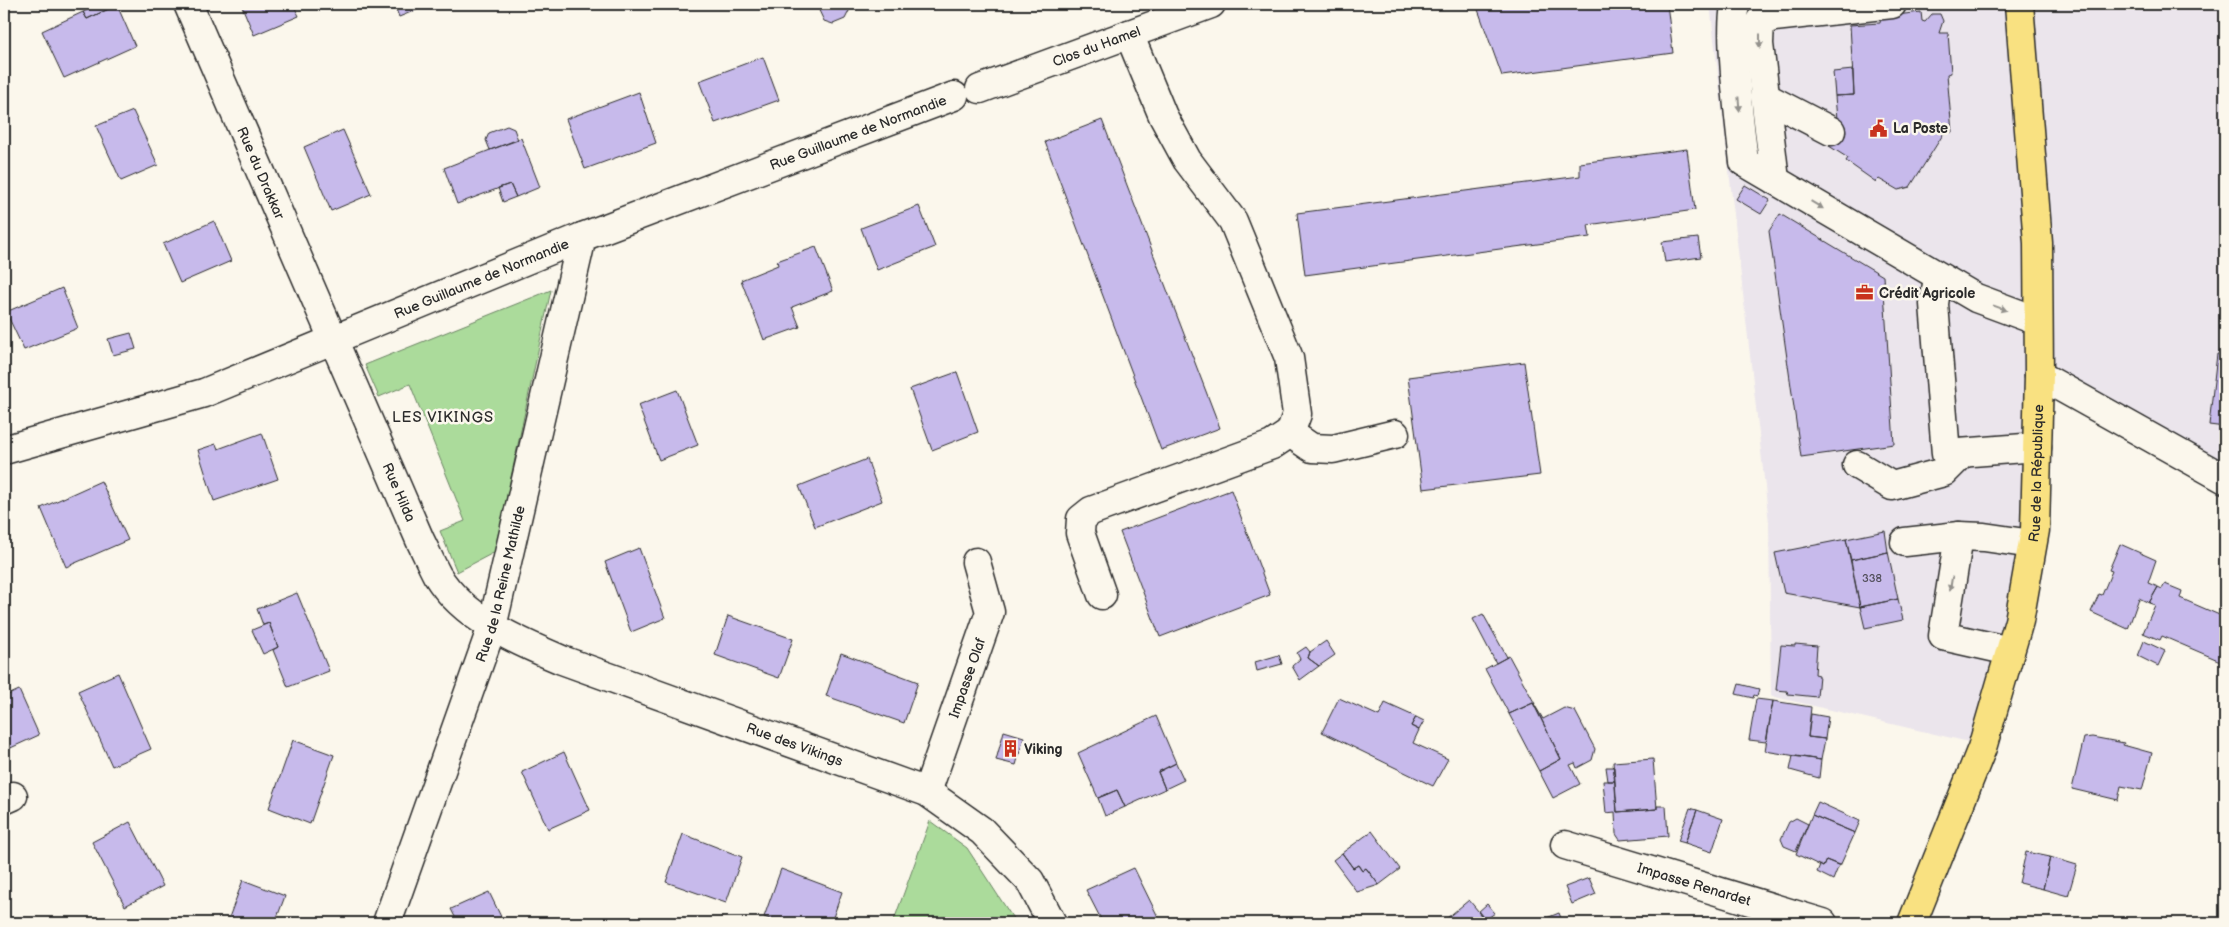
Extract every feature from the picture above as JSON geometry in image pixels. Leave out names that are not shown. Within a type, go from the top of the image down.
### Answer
[{"type":"main road","name":"Rue de la République","points":[[1912,923],[1982,748],[2019,621],[2036,518],[2039,375],[2038,243],[2019,4]]},
{"type":"street","name":"Rue du Drakkar","points":[[188,4],[333,341]]},
{"type":"street","name":"Clos du Hamel","points":[[980,89],[1211,4]]},
{"type":"street","points":[[1736,4],[1733,10],[1733,38],[1744,162],[1938,277],[1988,304],[2038,321]]},
{"type":"street","points":[[1775,180],[1759,44],[1760,21],[1774,16],[1892,4]]},
{"type":"street","points":[[1102,595],[1080,532],[1081,519],[1091,512],[1272,445],[1290,434],[1297,414],[1289,358],[1233,221],[1183,153],[1163,116],[1129,34]]},
{"type":"street","name":"Rue Guillaume de Normandie","points":[[4,450],[204,394],[582,237],[954,96]]},
{"type":"street","points":[[1765,98],[1831,131]]},
{"type":"street","name":"Rue de la Reine Mathilde","points":[[387,923],[492,627],[582,237]]},
{"type":"street","points":[[1938,277],[1934,304],[1946,454],[2037,447]]},
{"type":"street","name":"Rue Hilda","points":[[333,341],[438,576],[463,605],[492,627]]},
{"type":"street","points":[[2039,375],[2225,479]]},
{"type":"street","points":[[1290,434],[1312,448],[1333,449],[1395,434]]},
{"type":"street","points":[[1857,465],[1892,486],[1944,472],[1963,453]]},
{"type":"street","points":[[1964,536],[1943,636],[2010,651]]},
{"type":"street","points":[[1905,542],[1964,536],[2032,544]]},
{"type":"street","name":"Impasse Olaf","points":[[927,792],[990,612],[976,562]]},
{"type":"street","name":"Rue des Vikings","points":[[492,627],[524,644],[562,660],[927,792],[982,831],[1030,881],[1052,923]]},
{"type":"street","name":"Impasse Renardet","points":[[1565,846],[1823,923]]},
{"type":"shaded area","points":[[1710,4],[2225,4],[2225,484],[2039,370],[2029,573],[1982,745],[1771,696],[1769,522]]},
{"type":"green space","points":[[551,290],[495,552],[457,572],[440,531],[465,521],[410,384],[379,397],[365,365]]},
{"type":"green space","points":[[930,821],[967,848],[1016,923],[893,923]]},
{"type":"building","points":[[102,4],[117,5],[87,19],[83,12]]},
{"type":"building","points":[[241,4],[293,4],[299,16],[254,35]]},
{"type":"building","points":[[394,4],[431,4],[399,17]]},
{"type":"building","points":[[816,4],[849,4],[849,11],[845,19],[833,24],[824,21]]},
{"type":"building","points":[[1476,4],[1542,4],[1543,8],[1574,4],[1667,4],[1673,53],[1502,76]]},
{"type":"building","points":[[117,5],[135,46],[64,78],[42,31],[83,12],[87,19]]},
{"type":"building","points":[[1921,12],[1922,21],[1925,22],[1932,14],[1940,14],[1943,21],[1939,33],[1948,33],[1951,73],[1947,74],[1952,132],[1944,133],[1910,187],[1898,190],[1879,179],[1876,182],[1846,161],[1848,158],[1829,146],[1838,131],[1835,96],[1854,95],[1850,25],[1880,23],[1881,17]]},
{"type":"building","points":[[763,57],[779,100],[715,123],[699,81]]},
{"type":"building","points":[[1853,70],[1854,95],[1835,96],[1833,72]]},
{"type":"building","points":[[639,92],[656,143],[585,169],[566,119]]},
{"type":"building","points":[[133,111],[158,165],[121,181],[96,126]]},
{"type":"building","points":[[1102,120],[1220,428],[1161,450],[1045,142]]},
{"type":"building","points":[[507,126],[514,129],[518,140],[490,150],[486,140],[489,133]]},
{"type":"building","points":[[343,130],[371,194],[331,211],[304,147]]},
{"type":"building","points":[[521,138],[540,187],[516,197],[510,184],[457,204],[444,168]]},
{"type":"building","points":[[1687,149],[1695,210],[1588,225],[1590,237],[1305,275],[1297,213],[1580,176],[1580,163]]},
{"type":"building","points":[[510,184],[516,197],[503,202],[498,188]]},
{"type":"building","points":[[1745,185],[1770,200],[1761,214],[1736,199]]},
{"type":"building","points":[[919,206],[935,247],[877,270],[861,228]]},
{"type":"building","points":[[1780,214],[1883,276],[1894,444],[1801,457],[1769,231]]},
{"type":"building","points":[[214,221],[231,261],[180,283],[163,244]]},
{"type":"building","points":[[1698,238],[1701,257],[1665,262],[1662,242]]},
{"type":"building","points":[[816,247],[833,291],[792,307],[800,327],[764,340],[741,280],[778,265],[777,261]]},
{"type":"building","points":[[62,288],[78,328],[24,350],[6,312]]},
{"type":"building","points":[[131,333],[136,349],[113,355],[108,339]]},
{"type":"building","points":[[2217,354],[2225,355],[2225,427],[2209,425]]},
{"type":"building","points":[[1524,362],[1540,475],[1423,489],[1408,377]]},
{"type":"building","points":[[957,372],[978,432],[932,450],[910,389]]},
{"type":"building","points":[[677,390],[698,445],[659,460],[638,405]]},
{"type":"building","points":[[262,433],[278,479],[214,501],[198,450],[216,444],[218,449]]},
{"type":"building","points":[[867,459],[882,501],[815,527],[799,486]]},
{"type":"building","points":[[101,481],[128,540],[66,567],[41,508]]},
{"type":"building","points":[[1231,490],[1270,595],[1160,637],[1120,532]]},
{"type":"building","points":[[1885,531],[1888,552],[1851,560],[1846,539]]},
{"type":"building","points":[[1846,539],[1860,607],[1784,593],[1775,553]]},
{"type":"building","points":[[2120,544],[2156,560],[2148,583],[2158,587],[2149,603],[2139,598],[2128,629],[2091,612],[2099,594],[2102,595],[2112,571],[2109,570]]},
{"type":"building","points":[[639,548],[665,618],[631,632],[605,562]]},
{"type":"building","points":[[1888,552],[1898,599],[1860,607],[1851,560]]},
{"type":"building","points":[[2165,584],[2182,591],[2180,598],[2224,617],[2225,615],[2225,663],[2162,636],[2160,640],[2143,633],[2155,605],[2149,603],[2158,587],[2162,589]]},
{"type":"building","points":[[297,593],[329,671],[288,687],[273,650],[278,647],[269,623],[263,625],[257,609]]},
{"type":"building","points":[[1898,599],[1903,620],[1865,628],[1860,607]]},
{"type":"building","points":[[1483,614],[1507,657],[1496,663],[1473,619]]},
{"type":"building","points":[[728,616],[793,639],[779,678],[715,655]]},
{"type":"building","points":[[269,623],[278,647],[263,654],[252,630]]},
{"type":"building","points":[[1326,641],[1335,655],[1319,666],[1308,658],[1310,652]]},
{"type":"building","points":[[2144,641],[2165,651],[2158,666],[2138,656]]},
{"type":"building","points":[[1795,644],[1817,646],[1815,674],[1819,675],[1817,697],[1788,694],[1787,691],[1776,690],[1781,645],[1795,646]]},
{"type":"building","points":[[1306,647],[1310,652],[1308,658],[1319,666],[1300,680],[1292,666],[1300,659],[1297,653]]},
{"type":"building","points":[[841,653],[918,682],[904,723],[826,696]]},
{"type":"building","points":[[1279,655],[1282,664],[1257,671],[1255,662]]},
{"type":"building","points":[[1509,656],[1535,704],[1533,703],[1509,714],[1485,669]]},
{"type":"building","points":[[118,673],[151,749],[112,766],[78,691]]},
{"type":"building","points":[[1739,684],[1759,689],[1757,696],[1754,695],[1753,698],[1736,694]]},
{"type":"building","points":[[19,690],[39,735],[4,751],[4,697]]},
{"type":"building","points":[[1339,698],[1379,716],[1385,703],[1416,717],[1411,726],[1419,730],[1413,743],[1448,759],[1433,786],[1322,732]]},
{"type":"building","points":[[1756,699],[1773,701],[1766,742],[1749,740]]},
{"type":"building","points":[[1773,701],[1811,707],[1808,737],[1825,739],[1821,760],[1765,751]]},
{"type":"building","points":[[1533,703],[1561,759],[1539,771],[1509,714]]},
{"type":"building","points":[[1534,704],[1543,719],[1564,708],[1575,711],[1595,749],[1592,760],[1577,768],[1575,763],[1570,765],[1580,784],[1553,798],[1539,771],[1561,759]]},
{"type":"building","points":[[1811,714],[1828,717],[1825,739],[1808,737]]},
{"type":"building","points":[[1156,716],[1176,763],[1158,772],[1165,789],[1125,807],[1117,790],[1098,798],[1078,753]]},
{"type":"building","points":[[1416,717],[1424,721],[1419,730],[1411,726]]},
{"type":"building","name":"Viking","points":[[1004,731],[1024,737],[1016,765],[996,760]]},
{"type":"building","points":[[2092,737],[2124,743],[2123,745],[2152,753],[2142,790],[2121,786],[2118,800],[2072,789],[2084,738]]},
{"type":"building","points":[[293,740],[334,755],[310,824],[269,808]]},
{"type":"building","points":[[564,752],[590,810],[548,829],[522,772]]},
{"type":"building","points":[[1793,756],[1821,760],[1819,778],[1790,770]]},
{"type":"building","points":[[1653,759],[1657,809],[1617,812],[1613,762]]},
{"type":"building","points":[[1176,763],[1184,780],[1165,789],[1158,772]]},
{"type":"building","points":[[1606,767],[1614,767],[1615,781],[1608,781]]},
{"type":"building","points":[[1603,781],[1615,781],[1617,812],[1657,809],[1657,806],[1666,806],[1668,836],[1620,840],[1616,834],[1615,812],[1606,813]]},
{"type":"building","points":[[1117,790],[1125,807],[1105,816],[1098,798]]},
{"type":"building","points":[[1818,802],[1860,821],[1855,833],[1812,815]]},
{"type":"building","points":[[1690,808],[1697,810],[1685,843],[1678,841]]},
{"type":"building","points":[[1697,810],[1723,819],[1712,852],[1685,843]]},
{"type":"building","points":[[1812,815],[1855,833],[1840,866],[1826,860],[1823,867],[1796,854]]},
{"type":"building","points":[[1796,818],[1808,824],[1796,851],[1784,846],[1781,839],[1789,822]]},
{"type":"building","points":[[130,822],[163,886],[125,906],[92,842]]},
{"type":"building","points":[[1372,831],[1400,869],[1379,885],[1366,868],[1362,871],[1358,865],[1353,868],[1342,853]]},
{"type":"building","points":[[683,834],[742,857],[726,903],[666,882]]},
{"type":"building","points":[[2026,852],[2050,857],[2043,889],[2019,883]]},
{"type":"building","points":[[1342,853],[1353,868],[1358,865],[1362,871],[1366,868],[1379,885],[1357,892],[1333,860]]},
{"type":"building","points":[[2050,857],[2077,865],[2068,896],[2043,889]]},
{"type":"building","points":[[1826,860],[1839,865],[1833,880],[1817,872],[1820,865],[1823,867]]},
{"type":"building","points":[[1134,868],[1161,923],[1103,923],[1086,890]]},
{"type":"building","points":[[781,869],[842,892],[831,923],[782,923],[764,917]]},
{"type":"building","points":[[1589,878],[1596,894],[1572,904],[1565,887]]},
{"type":"building","points":[[243,880],[285,896],[275,923],[227,923]]},
{"type":"building","points":[[489,892],[504,923],[458,923],[451,909]]},
{"type":"building","points":[[1469,900],[1488,923],[1441,923]]},
{"type":"building","points":[[1487,904],[1495,913],[1485,920],[1478,912]]},
{"type":"building","points":[[1559,913],[1563,923],[1534,923]]},
{"type":"place","name":"La Poste","points":[[1879,128]]},
{"type":"place","name":"Crédit Agricole","points":[[1865,293]]},
{"type":"place","name":"Viking","points":[[1010,749]]},
{"type":"district","name":"LES VIKINGS","points":[[443,417]]}]
